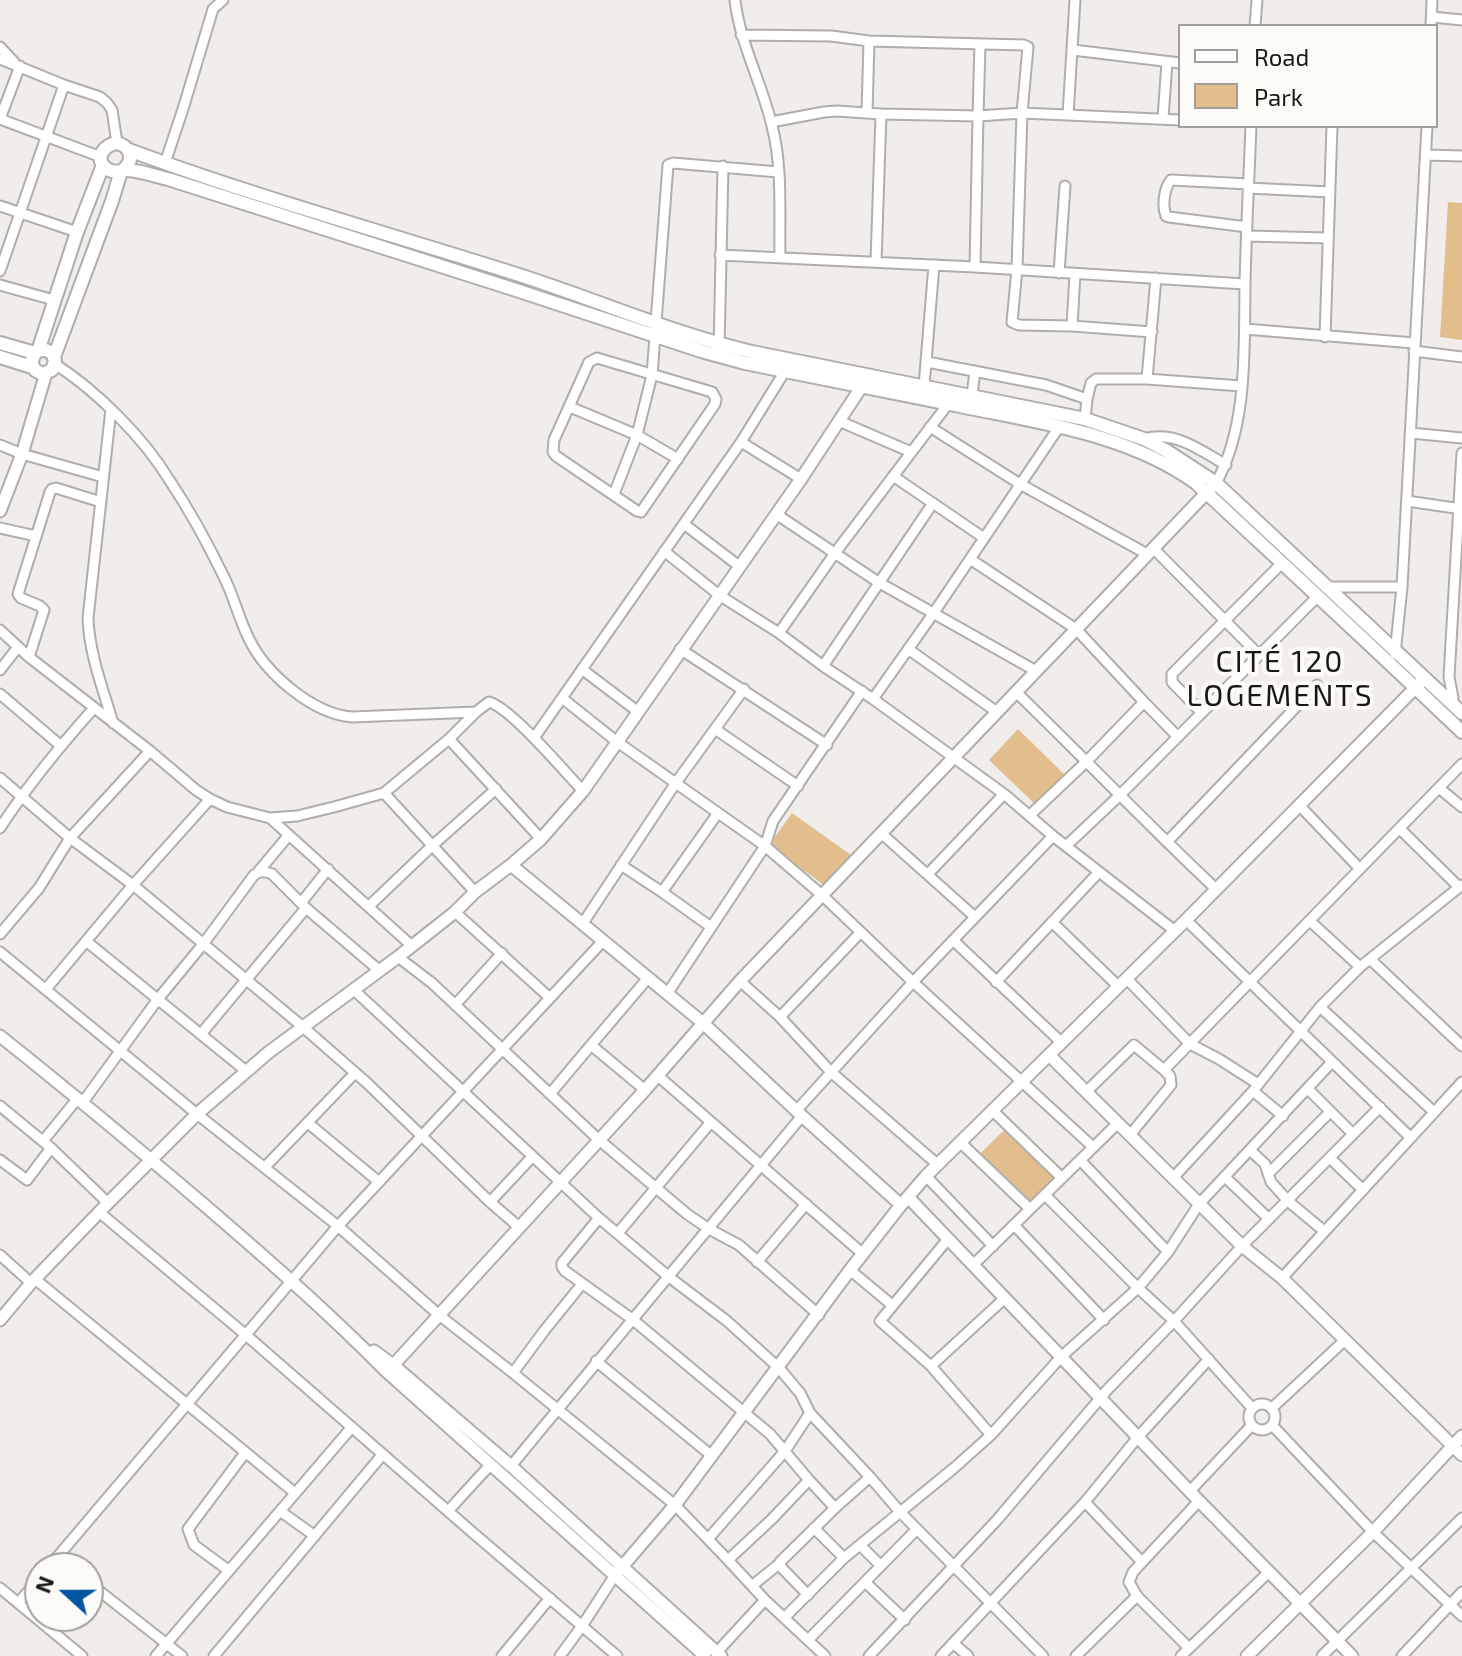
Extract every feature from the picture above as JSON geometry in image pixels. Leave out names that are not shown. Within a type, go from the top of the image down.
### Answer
[{"type":"main road","points":[[32,367],[31,360],[106,146],[117,143],[129,150],[283,203],[548,285],[656,330]]},
{"type":"main road","points":[[0,357],[32,367],[38,372],[52,365],[122,170],[130,161],[129,150]]},
{"type":"main road","points":[[102,161],[111,171],[122,170],[168,179],[544,299],[785,371],[924,386],[972,395],[1085,419],[1144,439],[1216,483],[1415,688],[1462,732]]},
{"type":"main road","points":[[544,299],[548,285]]},
{"type":"main road","points":[[0,343],[36,352],[48,350],[52,365]]},
{"type":"main road","points":[[719,350],[863,380],[948,404],[1059,427],[1143,452],[1184,475],[1207,493],[1281,564],[1395,651],[1462,713]]},
{"type":"street","points":[[165,163],[213,9],[223,0]]},
{"type":"street","points":[[735,0],[741,35],[771,122],[778,172],[780,257]]},
{"type":"street","points":[[1068,115],[1075,0]]},
{"type":"street","points":[[1255,24],[1257,0]]},
{"type":"street","points":[[1432,0],[1432,21],[1462,20]]},
{"type":"street","points":[[741,35],[831,36],[869,41],[1028,47],[1012,322],[1019,325],[1152,332]]},
{"type":"street","points":[[867,113],[869,41]]},
{"type":"street","points":[[975,267],[980,44]]},
{"type":"street","points":[[0,47],[18,65]]},
{"type":"street","points":[[1073,50],[1178,63]]},
{"type":"street","points":[[0,59],[100,97],[112,110],[117,143]]},
{"type":"street","points":[[1163,118],[1167,62]]},
{"type":"street","points":[[18,65],[0,119],[102,161]]},
{"type":"street","points":[[0,271],[64,85]]},
{"type":"street","points":[[771,122],[824,112],[978,116],[1022,113],[1178,120]]},
{"type":"street","points":[[876,262],[881,114]]},
{"type":"street","points":[[390,1369],[645,1090],[740,981],[1216,483],[1226,465],[1238,417],[1245,329],[1251,128]]},
{"type":"street","points":[[1325,337],[1332,128]]},
{"type":"street","points":[[1393,665],[1402,587],[1427,128]]},
{"type":"street","points":[[1426,155],[1462,156]]},
{"type":"street","points":[[614,494],[637,435],[652,375],[668,165],[723,166],[778,172]]},
{"type":"street","points":[[719,350],[723,166]]},
{"type":"street","points":[[1328,238],[1247,232],[1169,217],[1164,211],[1166,189],[1171,180],[1330,192]]},
{"type":"street","points":[[1059,273],[1065,186]]},
{"type":"street","points":[[0,206],[77,232]]},
{"type":"street","points":[[720,255],[1017,269],[1245,284]]},
{"type":"street","points":[[924,386],[934,265]]},
{"type":"street","points":[[1072,326],[1075,274]]},
{"type":"street","points":[[1147,379],[1156,278]]},
{"type":"street","points":[[0,285],[54,300]]},
{"type":"street","points":[[1245,329],[1414,347],[1462,357]]},
{"type":"street","points":[[592,359],[604,359],[652,375],[712,392],[715,404],[641,512],[553,452],[554,440],[592,359]]},
{"type":"street","points":[[927,362],[1046,385],[1087,399]]},
{"type":"street","points":[[0,511],[52,365],[89,389],[111,409],[166,474],[207,543],[235,599],[251,642],[268,665],[296,693],[327,712],[340,716],[476,712]]},
{"type":"street","points":[[534,738],[741,442],[785,371]]},
{"type":"street","points":[[972,395],[975,371]]},
{"type":"street","points":[[1085,419],[1091,383],[1096,379],[1147,379],[1241,386]]},
{"type":"street","points":[[0,1320],[33,1281],[197,1114],[246,1071],[455,912],[541,839],[583,791],[801,479],[863,380]]},
{"type":"street","points":[[779,633],[835,553],[948,404]]},
{"type":"street","points":[[570,407],[637,435],[678,459]]},
{"type":"street","points":[[111,409],[88,628],[113,723]]},
{"type":"street","points":[[839,421],[911,452]]},
{"type":"street","points":[[930,427],[1020,484],[1150,551],[1259,655]]},
{"type":"street","points":[[873,699],[1059,427]]},
{"type":"street","points":[[1411,433],[1462,438]]},
{"type":"street","points":[[1144,439],[1167,436],[1185,441],[1226,465]]},
{"type":"street","points":[[1181,460],[1185,441]]},
{"type":"street","points":[[741,442],[801,479]]},
{"type":"street","points":[[0,445],[103,477]]},
{"type":"street","points":[[1451,700],[1449,677],[1457,585],[1462,453]]},
{"type":"street","points":[[893,476],[984,538]]},
{"type":"street","points":[[29,657],[44,610],[18,594],[52,489],[101,502]]},
{"type":"street","points":[[1407,501],[1460,509]]},
{"type":"street","points":[[823,666],[933,503]]},
{"type":"street","points":[[776,514],[878,582],[1036,671]]},
{"type":"street","points":[[684,524],[739,566]]},
{"type":"street","points":[[0,528],[36,536]]},
{"type":"street","points":[[664,551],[719,595],[779,633],[1004,794],[1175,931]]},
{"type":"street","points":[[970,559],[1076,629],[1178,737]]},
{"type":"street","points":[[1202,713],[1172,682],[1172,674],[1281,564]]},
{"type":"street","points":[[1066,846],[1321,592],[1402,587]]},
{"type":"street","points":[[0,630],[29,657],[150,751],[181,779],[210,799],[246,813],[270,818],[297,816],[384,793],[489,702],[497,705],[534,738],[583,791]]},
{"type":"street","points":[[0,670],[18,647]]},
{"type":"street","points":[[680,649],[827,745]]},
{"type":"street","points":[[908,649],[997,712]]},
{"type":"street","points":[[583,670],[637,711]]},
{"type":"street","points":[[560,1656],[619,1570],[675,1505],[850,1270],[926,1176],[1123,983],[1425,678]]},
{"type":"street","points":[[1167,842],[1317,685]]},
{"type":"street","points":[[583,923],[675,784],[744,689]]},
{"type":"street","points":[[1451,700],[1462,689]]},
{"type":"street","points":[[667,994],[765,846],[773,821],[862,691]]},
{"type":"street","points":[[1016,692],[1216,889]]},
{"type":"street","points":[[0,694],[61,746]]},
{"type":"street","points":[[562,698],[616,741],[765,846],[1093,1147]]},
{"type":"street","points":[[1030,815],[1144,702]]},
{"type":"street","points":[[0,828],[21,795],[94,708]]},
{"type":"street","points":[[715,729],[798,786]]},
{"type":"street","points":[[449,739],[541,839]]},
{"type":"street","points":[[0,934],[39,888],[70,838],[150,751]]},
{"type":"street","points":[[1164,1070],[1462,764]]},
{"type":"street","points":[[0,778],[303,1027],[519,1227]]},
{"type":"street","points":[[1439,788],[1462,807]]},
{"type":"street","points":[[369,906],[496,789]]},
{"type":"street","points":[[384,793],[475,892]]},
{"type":"street","points":[[928,874],[1004,794]]},
{"type":"street","points":[[46,989],[210,799]]},
{"type":"street","points":[[1300,806],[1360,869]]},
{"type":"street","points":[[662,892],[718,813]]},
{"type":"street","points":[[270,818],[412,946]]},
{"type":"street","points":[[1173,1178],[1255,1087],[1320,1007],[1360,967],[1461,886],[1400,829]]},
{"type":"street","points":[[882,834],[975,917]]},
{"type":"street","points":[[43,1141],[121,1051],[254,875],[289,835]]},
{"type":"street","points":[[511,1466],[761,1165],[831,1072],[1053,836]]},
{"type":"street","points":[[511,865],[703,1023],[799,1114],[948,1239],[1352,1656]]},
{"type":"street","points":[[621,865],[711,927]]},
{"type":"street","points":[[201,1034],[247,980],[328,869]]},
{"type":"street","points":[[258,872],[272,874],[380,971]]},
{"type":"street","points":[[996,982],[1099,872]]},
{"type":"street","points":[[455,912],[550,998]]},
{"type":"street","points":[[1186,920],[1410,1137]]},
{"type":"street","points":[[1310,921],[1360,967]]},
{"type":"street","points":[[1052,922],[1190,1044],[1219,1059],[1255,1087],[1283,1116]]},
{"type":"street","points":[[780,1017],[860,933]]},
{"type":"street","points":[[86,941],[246,1071]]},
{"type":"street","points":[[62,1552],[338,1226],[603,941]]},
{"type":"street","points":[[954,941],[1062,1043]]},
{"type":"street","points":[[0,952],[338,1226],[439,1315],[675,1505],[765,1600],[825,1656]]},
{"type":"street","points":[[455,1005],[502,953]]},
{"type":"street","points":[[398,957],[432,983],[598,1139],[687,1214],[739,1245],[819,1315]]},
{"type":"street","points":[[1370,959],[1462,1046]]},
{"type":"street","points":[[550,1094],[648,978]]},
{"type":"street","points":[[740,981],[780,1017],[831,1072],[937,1164]]},
{"type":"street","points":[[354,990],[599,1218],[727,1321],[779,1368],[800,1393],[810,1413],[901,1513],[1043,1656]]},
{"type":"street","points":[[1320,1007],[1434,1112]]},
{"type":"street","points":[[0,1036],[292,1280],[491,1464],[619,1570]]},
{"type":"street","points":[[591,1045],[645,1090]]},
{"type":"street","points":[[1087,1091],[1134,1045],[1170,1076],[1171,1085],[1130,1135]]},
{"type":"street","points":[[1049,1055],[1242,1246],[1282,1278],[1345,1340],[1458,1440],[1462,1455]]},
{"type":"street","points":[[784,1618],[844,1558],[991,1435],[1061,1357],[1138,1288],[1168,1252],[1199,1204],[1332,1062]]},
{"type":"street","points":[[265,1167],[355,1073]]},
{"type":"street","points":[[657,1075],[863,1254]]},
{"type":"street","points":[[1282,1278],[1462,1082]]},
{"type":"street","points":[[1308,1089],[1353,1134]]},
{"type":"street","points":[[0,1106],[51,1148],[104,1208],[246,1335],[617,1656]]},
{"type":"street","points":[[869,1656],[997,1520],[1100,1397],[1242,1246],[1380,1107]]},
{"type":"street","points":[[992,1110],[1062,1178]]},
{"type":"street","points":[[1268,1174],[1330,1112]]},
{"type":"street","points":[[618,1233],[711,1122]]},
{"type":"street","points":[[308,1123],[379,1182]]},
{"type":"street","points":[[973,1265],[1118,1123]]},
{"type":"street","points":[[960,1142],[1030,1209]]},
{"type":"street","points":[[0,1160],[27,1180],[51,1148]]},
{"type":"street","points":[[1250,1150],[1265,1164],[1271,1182],[1288,1201],[1324,1231]]},
{"type":"street","points":[[490,1202],[532,1157]]},
{"type":"street","points":[[1330,1158],[1362,1189]]},
{"type":"street","points":[[1080,1160],[1168,1252]]},
{"type":"street","points":[[926,1176],[993,1246]]},
{"type":"street","points":[[1225,1177],[1269,1219]]},
{"type":"street","points":[[1045,1195],[1174,1321],[1252,1408]]},
{"type":"street","points":[[757,1262],[806,1204]]},
{"type":"street","points":[[599,1218],[562,1263],[565,1271],[632,1319],[770,1434],[835,1508]]},
{"type":"street","points":[[1014,1225],[1104,1320]]},
{"type":"street","points":[[948,1239],[880,1321],[931,1366],[991,1435]]},
{"type":"street","points":[[0,1255],[295,1493]]},
{"type":"street","points":[[850,1270],[892,1305]]},
{"type":"street","points":[[513,1373],[582,1284]]},
{"type":"street","points":[[931,1366],[1005,1298]]},
{"type":"street","points":[[1272,1408],[1345,1340]]},
{"type":"street","points":[[941,1656],[1085,1502],[1138,1437],[1209,1359]]},
{"type":"street","points":[[596,1361],[712,1456]]},
{"type":"street","points":[[390,1369],[511,1466],[619,1570],[714,1655],[765,1600]]},
{"type":"street","points":[[1260,1403],[1272,1408],[1275,1416],[1272,1425],[1264,1430],[1252,1425],[1248,1417],[1252,1408],[1260,1403]]},
{"type":"street","points":[[708,1539],[785,1451],[810,1413]]},
{"type":"street","points":[[1190,1491],[1252,1425]]},
{"type":"street","points":[[1272,1425],[1373,1532],[1462,1616]]},
{"type":"street","points":[[156,1656],[352,1427]]},
{"type":"street","points":[[1247,1656],[1373,1532],[1458,1440]]},
{"type":"street","points":[[228,1570],[194,1545],[188,1529],[245,1453]]},
{"type":"street","points":[[214,1656],[383,1454]]},
{"type":"street","points":[[448,1511],[491,1464]]},
{"type":"street","points":[[753,1585],[870,1477]]},
{"type":"street","points":[[728,1560],[809,1480]]},
{"type":"street","points":[[1189,1648],[1137,1596],[1129,1582],[1133,1572],[1199,1501]]},
{"type":"street","points":[[1085,1502],[1142,1562]]},
{"type":"street","points":[[280,1511],[315,1536]]},
{"type":"street","points":[[1322,1656],[1462,1518]]},
{"type":"street","points":[[814,1528],[844,1558]]},
{"type":"street","points":[[808,1640],[917,1529]]},
{"type":"street","points":[[860,1545],[880,1565]]},
{"type":"street","points":[[779,1564],[808,1595]]},
{"type":"street","points":[[1181,1656],[1269,1572]]},
{"type":"street","points":[[865,1582],[905,1620]]},
{"type":"street","points":[[0,1588],[82,1656]]},
{"type":"street","points":[[1402,1656],[1462,1592]]},
{"type":"street","points":[[104,1595],[182,1656]]},
{"type":"street","points":[[18,1603],[24,1596]]},
{"type":"street","points":[[1076,1656],[1137,1596]]},
{"type":"street","points":[[502,1656],[550,1598]]},
{"type":"street","points":[[953,1643],[968,1656]]},
{"type":"green space","points":[[1448,202],[1462,203],[1462,340],[1440,337]]},
{"type":"green space","points":[[1018,729],[1066,776],[1037,806],[989,760]]},
{"type":"green space","points":[[792,813],[851,855],[828,888],[769,845]]},
{"type":"green space","points":[[1005,1129],[1055,1179],[1032,1203],[981,1153]]},
{"type":"district","name":"CITÉ 120 LOGEMENTS","points":[[1280,679]]}]
